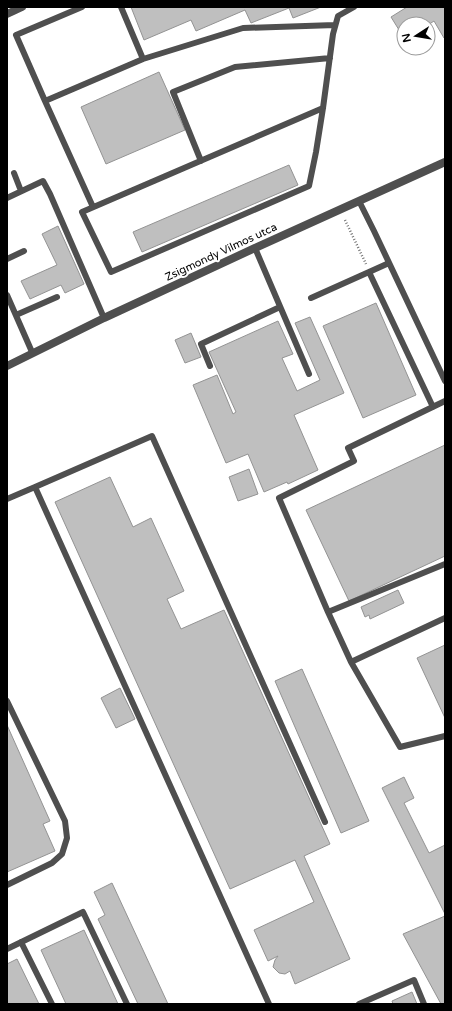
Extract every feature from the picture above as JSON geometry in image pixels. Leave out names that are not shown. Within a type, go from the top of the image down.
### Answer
[{"type":"street","points":[[7,14],[22,7]]},
{"type":"street","name":"Zsigmondy Vilmos utca","points":[[7,366],[32,352],[104,318],[445,162]]},
{"type":"lane","points":[[82,7],[16,35],[93,207]]},
{"type":"lane","points":[[120,7],[143,59]]},
{"type":"lane","points":[[323,108],[82,212],[111,272],[309,186],[316,152],[323,108],[333,34],[335,26],[338,16],[354,7]]},
{"type":"lane","points":[[45,101],[143,59],[243,28],[335,26]]},
{"type":"lane","points":[[201,161],[173,92],[235,67],[330,58]]},
{"type":"lane","points":[[14,173],[21,191]]},
{"type":"lane","points":[[7,198],[43,181],[104,318]]},
{"type":"lane","points":[[359,201],[445,381]]},
{"type":"lane","points":[[255,248],[309,374]]},
{"type":"lane","points":[[7,259],[24,251]]},
{"type":"lane","points":[[311,298],[389,263]]},
{"type":"lane","points":[[369,272],[433,407]]},
{"type":"lane","points":[[7,295],[32,352]]},
{"type":"lane","points":[[16,315],[57,297]]},
{"type":"lane","points":[[210,366],[201,344],[280,307]]},
{"type":"lane","points":[[445,401],[348,448],[354,461],[279,498],[351,662],[400,747],[445,736]]},
{"type":"lane","points":[[7,499],[152,436],[325,822]]},
{"type":"lane","points":[[35,487],[269,1004]]},
{"type":"lane","points":[[328,612],[445,564]]},
{"type":"lane","points":[[351,662],[445,618]]},
{"type":"lane","points":[[7,701],[65,821],[67,838],[62,854],[52,863],[7,885]]},
{"type":"lane","points":[[7,949],[83,912],[127,1004]]},
{"type":"lane","points":[[21,942],[52,1004]]},
{"type":"lane","points":[[359,1004],[414,980],[424,1004]]},
{"type":"path","points":[[340,209],[369,272]]},
{"type":"building","points":[[131,7],[321,7],[293,18],[289,8],[251,23],[245,10],[196,31],[191,20],[144,40]]},
{"type":"building","points":[[407,7],[445,7],[445,37],[444,38],[436,24],[436,16],[396,16],[396,25],[391,17]]},
{"type":"building","points":[[159,72],[185,130],[106,164],[81,107]]},
{"type":"building","points":[[289,165],[298,185],[142,252],[133,232]]},
{"type":"building","points":[[58,226],[84,284],[65,293],[61,285],[30,299],[21,281],[57,265],[42,234]]},
{"type":"building","points":[[376,303],[416,395],[363,418],[323,326]]},
{"type":"building","points":[[310,317],[344,393],[294,415],[318,470],[288,484],[287,482],[264,492],[248,454],[226,463],[193,385],[217,375],[233,414],[236,412],[209,352],[278,321],[293,354],[282,358],[297,391],[320,380],[295,323]]},
{"type":"building","points":[[191,333],[201,357],[185,363],[175,340]]},
{"type":"building","points":[[445,445],[445,556],[349,601],[306,510]]},
{"type":"building","points":[[249,469],[258,494],[238,501],[229,477]]},
{"type":"building","points":[[110,477],[133,527],[151,518],[184,591],[167,599],[181,629],[224,610],[330,844],[304,856],[350,959],[295,984],[290,971],[285,974],[279,973],[273,967],[278,956],[268,961],[254,930],[314,902],[295,860],[230,889],[55,502]]},
{"type":"building","points":[[398,590],[404,603],[370,619],[369,615],[365,617],[361,607]]},
{"type":"building","points":[[445,645],[445,718],[417,658]]},
{"type":"building","points":[[302,669],[369,821],[341,833],[275,681]]},
{"type":"building","points":[[120,688],[135,719],[116,728],[101,698]]},
{"type":"building","points":[[7,725],[50,821],[43,824],[55,851],[7,872]]},
{"type":"building","points":[[404,777],[414,798],[404,803],[429,853],[445,845],[445,914],[382,788]]},
{"type":"building","points":[[112,883],[168,1004],[138,1004],[98,919],[105,915],[94,892]]},
{"type":"building","points":[[445,916],[445,1004],[441,1004],[403,934]]},
{"type":"building","points":[[84,930],[118,1004],[66,1004],[41,950]]},
{"type":"building","points":[[17,959],[39,1004],[7,1004],[7,964]]},
{"type":"building","points":[[412,992],[417,1004],[393,1004],[392,1001]]}]
